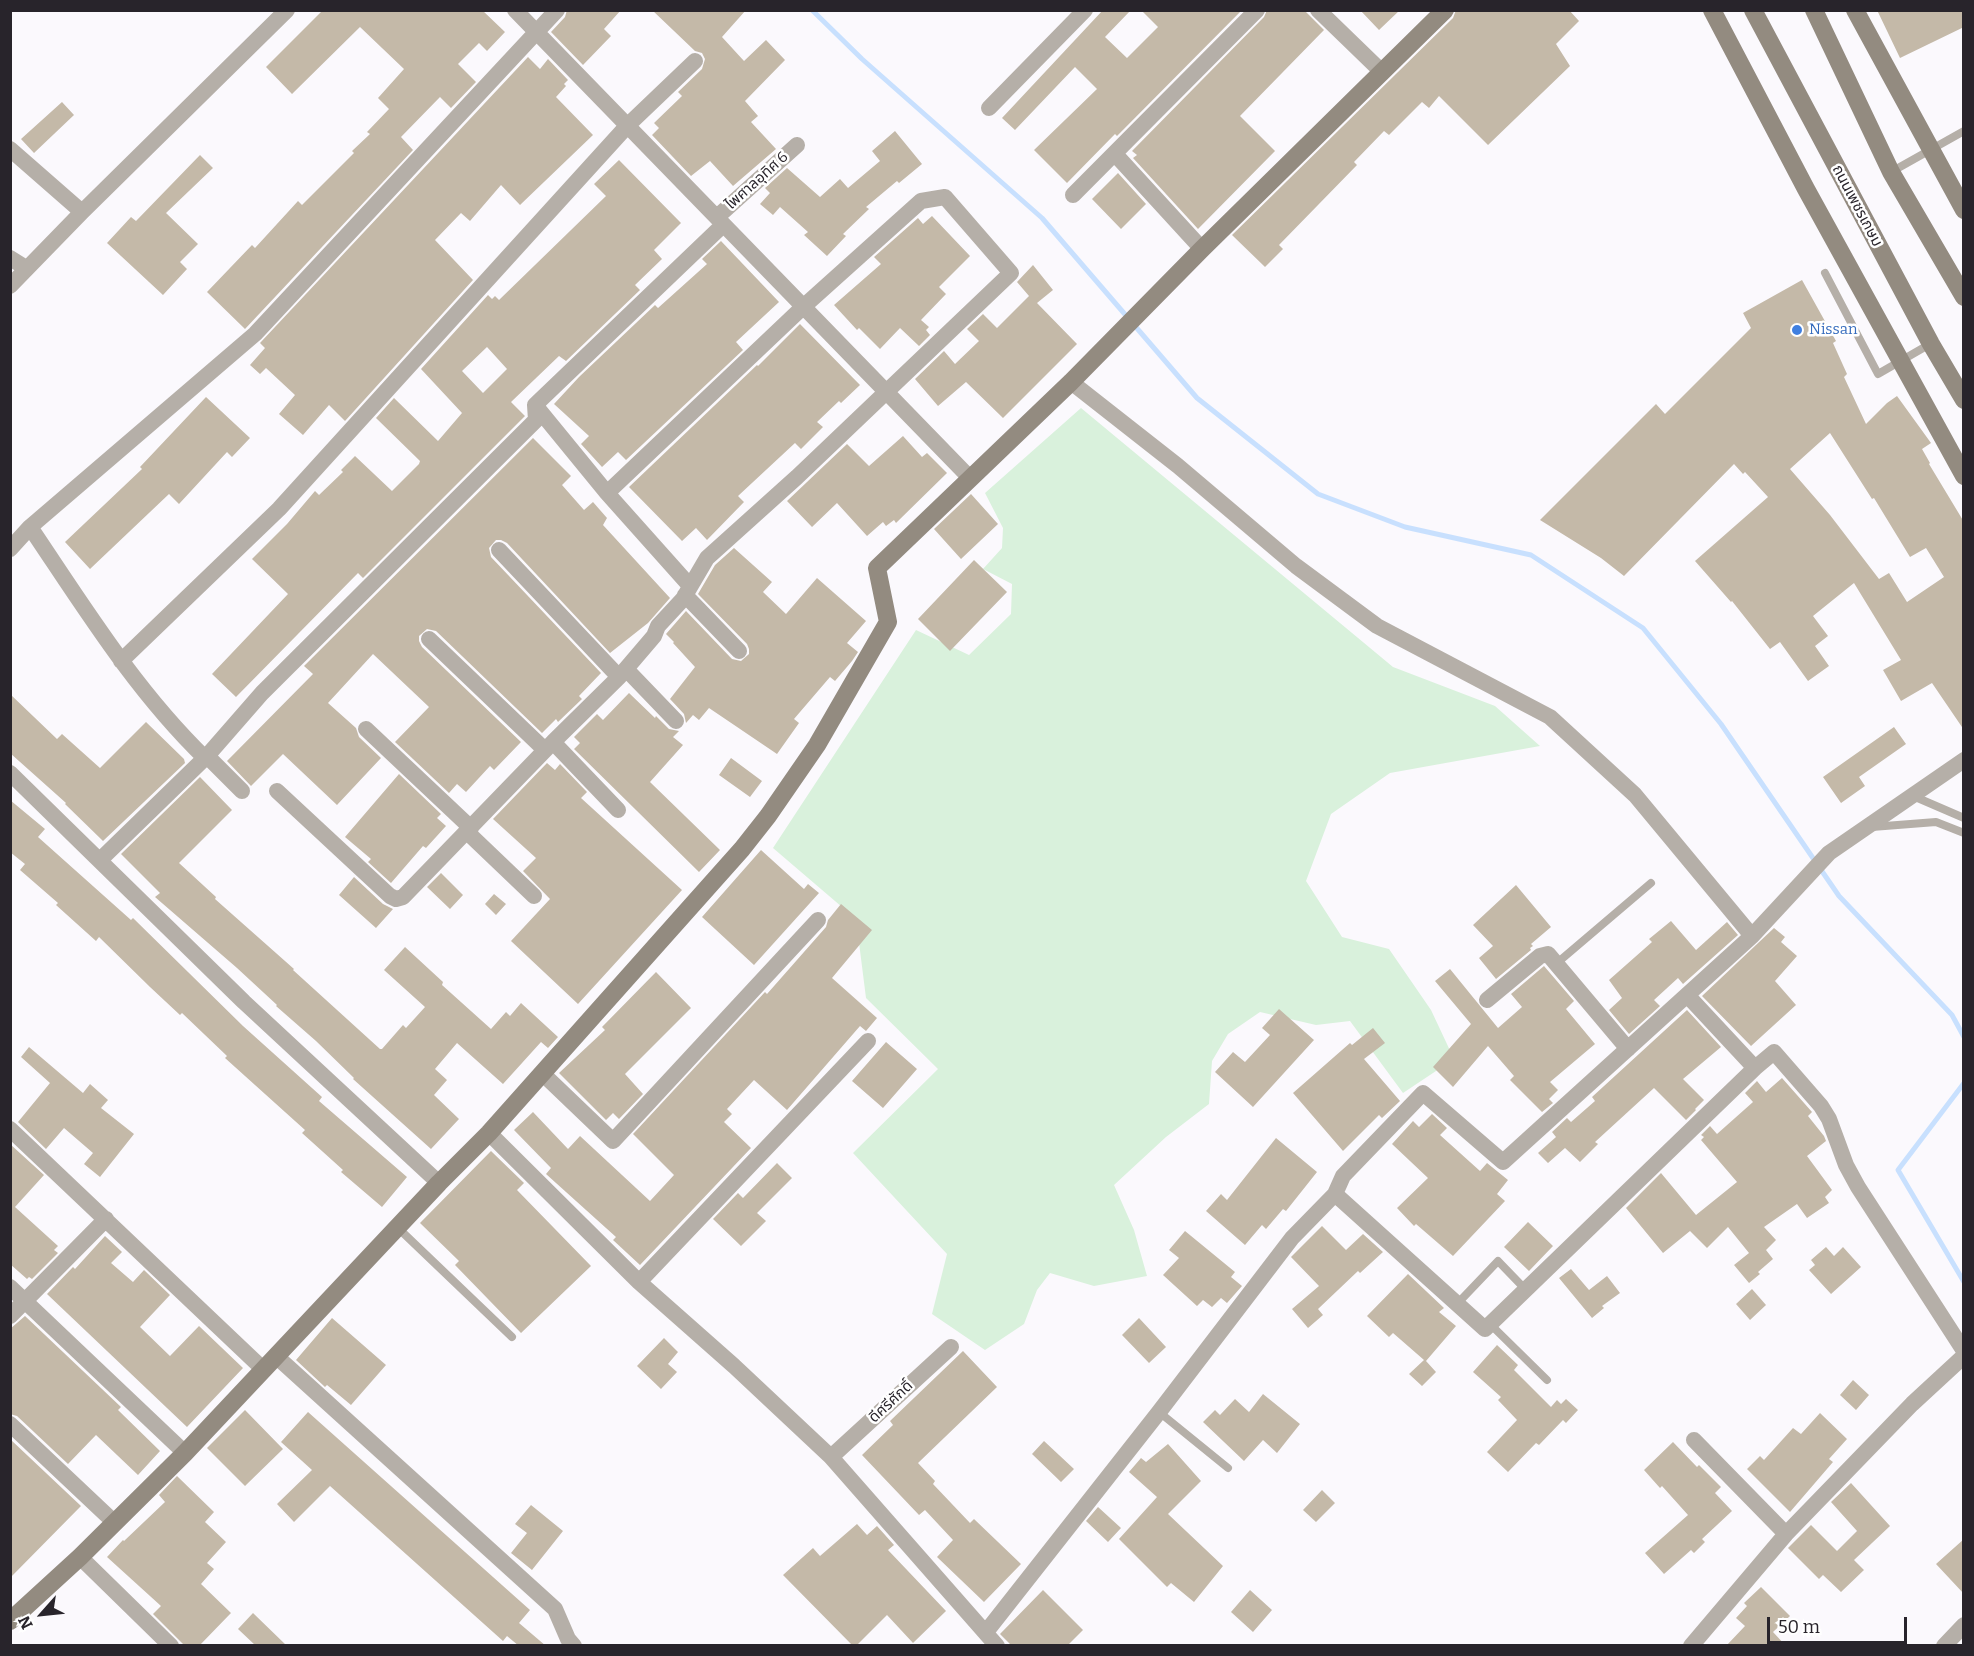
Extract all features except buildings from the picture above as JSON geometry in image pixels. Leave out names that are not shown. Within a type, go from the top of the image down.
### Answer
[{"type":"street","points":[[10,286],[287,10]]},
{"type":"street","points":[[515,10],[970,478]]},
{"type":"street","points":[[10,549],[30,527],[255,334],[557,10]]},
{"type":"street","points":[[989,108],[1085,10]]},
{"type":"street","points":[[1073,195],[1257,10]]},
{"type":"street","points":[[1318,10],[1382,72]]},
{"type":"street","points":[[11,1619],[81,1557],[271,1363],[397,1227],[489,1133],[717,879],[768,816],[817,745],[888,622],[877,568],[1071,382],[1202,249],[1445,10]]},
{"type":"street","points":[[1712,10],[1964,476]]},
{"type":"street","name":"ถนนเพชรเกษม","points":[[1753,10],[1931,344],[1964,400]]},
{"type":"street","points":[[1814,10],[1891,172],[1964,297]]},
{"type":"street","points":[[1855,10],[1964,210]]},
{"type":"street","points":[[121,661],[279,509],[628,125],[695,61]]},
{"type":"street","name":"ไพศาลอุทิศ 6","points":[[535,405],[797,145]]},
{"type":"street","points":[[10,149],[82,212]]},
{"type":"street","points":[[1115,154],[1202,249]]},
{"type":"street","points":[[277,790],[390,896],[396,899],[404,895],[623,673],[654,636],[658,626],[687,590],[707,558],[797,477],[1011,273],[945,197],[921,201],[803,307],[607,493]]},
{"type":"street","points":[[10,258],[26,268]]},
{"type":"street","points":[[1071,382],[1178,466],[1296,566],[1377,626],[1550,717],[1635,795],[1752,936]]},
{"type":"street","points":[[535,405],[739,651]]},
{"type":"street","points":[[100,860],[206,757],[262,693],[536,420],[535,405]]},
{"type":"street","points":[[30,527],[121,661],[161,713],[242,791]]},
{"type":"street","points":[[499,550],[623,673],[676,721]]},
{"type":"street","points":[[429,639],[618,810]]},
{"type":"street","points":[[366,729],[534,896]]},
{"type":"street","points":[[489,1133],[639,1282],[734,1366],[831,1457],[992,1641],[1158,1412],[1292,1238],[1335,1194],[1343,1176],[1423,1093],[1503,1162],[1752,936],[1829,853],[1964,760]]},
{"type":"street","points":[[10,773],[244,1002],[439,1183]]},
{"type":"street","points":[[543,1074],[613,1141],[818,920]]},
{"type":"street","points":[[1487,1000],[1540,956],[1548,954],[1628,1048]]},
{"type":"street","points":[[1687,995],[1755,1068]]},
{"type":"street","points":[[639,1282],[868,1041]]},
{"type":"street","points":[[1335,1194],[1485,1329],[1774,1052],[1821,1106],[1829,1119],[1846,1165],[1867,1203],[1964,1351]]},
{"type":"street","points":[[10,1129],[106,1219],[555,1609],[568,1639],[574,1646]]},
{"type":"street","points":[[10,1316],[106,1219]]},
{"type":"street","points":[[10,1287],[185,1453]]},
{"type":"street","name":"ดีศรีศักดิ์","points":[[831,1457],[951,1347]]},
{"type":"street","points":[[1691,1646],[1786,1534],[1911,1404],[1964,1356]]},
{"type":"street","points":[[10,1424],[115,1523]]},
{"type":"street","points":[[1694,1440],[1786,1534]]},
{"type":"street","points":[[81,1557],[171,1646]]},
{"type":"street","points":[[1944,1646],[1964,1625]]},
{"type":"lane","points":[[1891,172],[1964,131]]},
{"type":"lane","points":[[1825,273],[1878,374],[1931,344]]},
{"type":"lane","points":[[1912,795],[1964,818]]},
{"type":"lane","points":[[1865,828],[1936,822],[1964,833]]},
{"type":"lane","points":[[1557,963],[1651,883]]},
{"type":"lane","points":[[397,1227],[512,1337]]},
{"type":"lane","points":[[1457,1304],[1498,1261],[1526,1290]]},
{"type":"lane","points":[[1490,1324],[1547,1380]]},
{"type":"lane","points":[[1158,1412],[1228,1468]]},
{"type":"green space","points":[[1081,408],[1393,667],[1495,706],[1540,746],[1390,773],[1331,814],[1306,881],[1342,937],[1389,949],[1431,1010],[1454,1059],[1403,1093],[1350,1021],[1316,1025],[1260,1012],[1228,1034],[1212,1061],[1209,1104],[1166,1137],[1114,1185],[1134,1230],[1147,1276],[1094,1286],[1050,1273],[1037,1290],[1024,1324],[985,1350],[932,1314],[947,1254],[853,1153],[938,1069],[866,998],[856,919],[773,848],[916,630],[969,655],[1011,614],[1012,584],[983,569],[1002,548],[1003,528],[985,493]]},
{"type":"waterway","points":[[812,10],[862,59],[1042,218],[1197,398],[1318,494],[1405,527],[1531,555],[1643,628],[1721,724],[1839,896],[1952,1015],[1964,1037]]},
{"type":"waterway","points":[[1964,1083],[1898,1170],[1964,1282]]},
{"type":"place","name":"Nissan","points":[[1797,330]]}]
